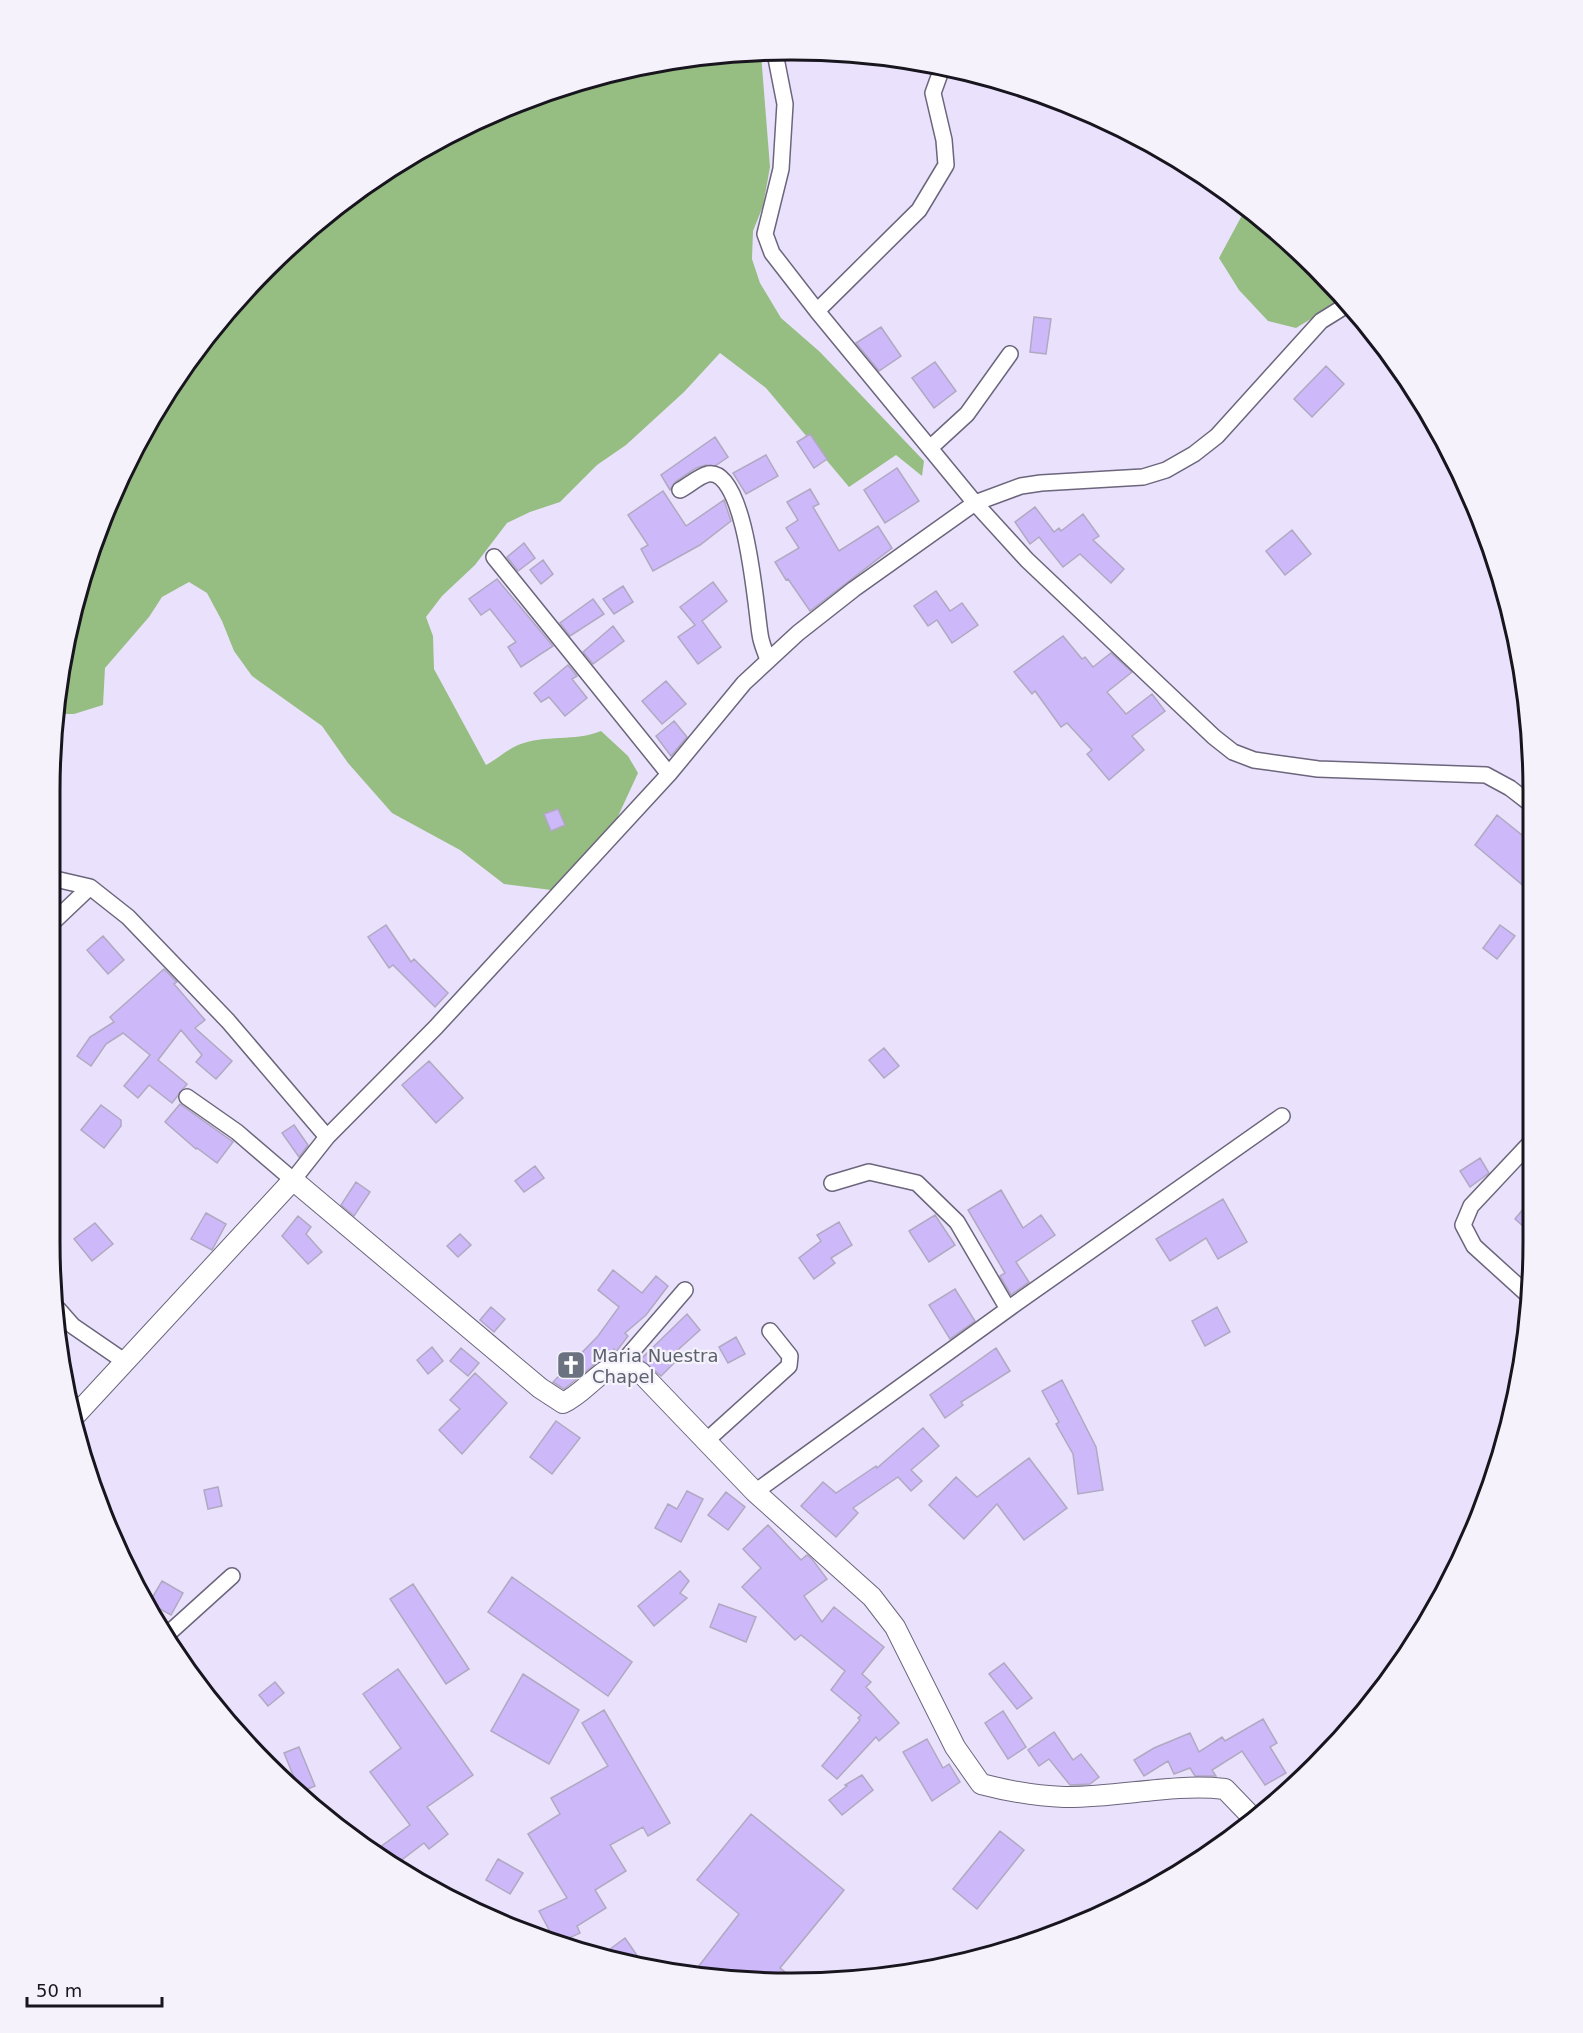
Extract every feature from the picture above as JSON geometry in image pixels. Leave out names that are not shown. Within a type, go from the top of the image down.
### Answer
[{"type":"street","points":[[776,61],[785,104],[781,169],[765,234],[772,253],[975,503],[1027,560],[1214,737],[1233,752],[1254,760],[1318,769],[1486,775],[1523,798]]},
{"type":"street","points":[[817,311],[919,210],[946,165],[944,140],[933,93],[939,75]]},
{"type":"street","points":[[80,1410],[293,1180],[327,1137],[421,1044],[669,774],[744,683],[768,660],[854,589],[975,503],[1031,484],[1143,477],[1166,470],[1217,436],[1321,321],[1341,309]]},
{"type":"street","points":[[930,448],[967,414],[1010,354]]},
{"type":"street","points":[[680,490],[708,474],[716,476],[724,483],[743,518],[760,635],[768,660]]},
{"type":"street","points":[[494,557],[669,774]]},
{"type":"street","points":[[60,880],[90,888],[128,917],[228,1021],[327,1137]]},
{"type":"street","points":[[60,916],[90,888]]},
{"type":"street","points":[[187,1097],[237,1132],[540,1388],[563,1403],[575,1398],[588,1384],[612,1366],[622,1363],[685,1290]]},
{"type":"street","points":[[755,1492],[1008,1309],[1282,1116]]},
{"type":"street","points":[[1521,1289],[1474,1246],[1463,1225],[1471,1206],[1523,1151]]},
{"type":"street","points":[[832,1183],[869,1172],[917,1183],[957,1222],[1008,1309]]},
{"type":"street","points":[[64,1316],[73,1326],[124,1361]]},
{"type":"street","points":[[706,1441],[789,1366],[790,1356],[770,1331]]},
{"type":"street","points":[[622,1363],[640,1372],[755,1492],[872,1597],[895,1627],[944,1728],[970,1772],[981,1784],[1014,1792],[1065,1797],[1175,1788],[1225,1789],[1248,1813]]},
{"type":"street","points":[[172,1630],[232,1576]]},
{"type":"green space","points":[[762,61],[770,167],[763,206],[753,231],[752,259],[760,283],[781,318],[820,352],[924,461],[922,476],[896,455],[849,487],[766,388],[720,353],[684,392],[626,445],[597,465],[560,502],[507,523],[475,565],[442,596],[426,617],[433,636],[434,669],[486,765],[514,747],[528,742],[581,736],[601,731],[628,756],[638,773],[614,825],[551,890],[504,884],[460,850],[392,813],[348,763],[322,726],[252,676],[234,651],[207,593],[189,582],[162,597],[149,617],[105,668],[103,705],[74,714],[64,714],[66,696],[85,602],[99,556],[135,468],[183,385],[211,346],[274,274],[346,211],[385,183],[468,135],[556,99],[602,85],[696,66]]},
{"type":"green space","points":[[1242,215],[1309,274],[1336,304],[1296,328],[1268,321],[1239,290],[1219,258]]},
{"type":"building","points":[[1034,317],[1051,319],[1046,354],[1030,352]]},
{"type":"building","points":[[881,327],[901,356],[879,371],[856,343]]},
{"type":"building","points":[[935,362],[956,391],[934,408],[912,378]]},
{"type":"building","points":[[1326,366],[1344,384],[1312,417],[1294,399]]},
{"type":"building","points":[[810,434],[827,459],[814,468],[797,442]]},
{"type":"building","points":[[715,437],[728,457],[715,466],[706,465],[696,468],[675,482],[670,490],[661,475]]},
{"type":"building","points":[[766,455],[778,476],[746,494],[733,473]]},
{"type":"building","points":[[897,468],[919,501],[885,523],[864,490]]},
{"type":"building","points":[[810,489],[819,504],[813,507],[839,551],[878,526],[892,548],[810,611],[775,562],[799,548],[786,528],[798,520],[787,502]]},
{"type":"building","points":[[663,491],[686,526],[724,500],[731,521],[700,545],[653,571],[641,549],[648,545],[628,515]]},
{"type":"building","points":[[1035,507],[1054,532],[1059,528],[1061,531],[1083,514],[1099,536],[1093,540],[1124,569],[1111,583],[1080,554],[1063,567],[1039,537],[1030,544],[1015,522]]},
{"type":"building","points":[[1292,530],[1311,554],[1285,575],[1266,551]]},
{"type":"building","points":[[524,543],[535,558],[518,571],[507,557]]},
{"type":"building","points":[[543,560],[553,574],[541,584],[530,570]]},
{"type":"building","points":[[497,579],[553,646],[521,667],[508,647],[516,642],[490,609],[481,615],[469,599]]},
{"type":"building","points":[[713,582],[727,601],[702,621],[721,647],[698,664],[678,637],[695,625],[680,607]]},
{"type":"building","points":[[623,586],[633,602],[614,614],[603,599]]},
{"type":"building","points":[[936,591],[950,611],[962,603],[978,625],[952,643],[937,620],[928,626],[914,606]]},
{"type":"building","points":[[593,599],[604,614],[570,636],[560,623]]},
{"type":"building","points":[[613,626],[624,641],[593,664],[583,652]]},
{"type":"building","points":[[1063,636],[1082,659],[1085,657],[1093,667],[1111,653],[1132,672],[1107,692],[1126,714],[1152,694],[1165,711],[1132,736],[1144,750],[1109,780],[1087,754],[1092,750],[1067,723],[1061,727],[1035,691],[1032,694],[1014,672]]},
{"type":"building","points":[[568,665],[577,676],[572,679],[587,698],[565,716],[549,697],[541,702],[534,693]]},
{"type":"building","points":[[666,681],[686,704],[662,724],[642,701]]},
{"type":"building","points":[[674,721],[687,737],[671,756],[656,736]]},
{"type":"building","points":[[558,809],[565,825],[551,831],[544,814]]},
{"type":"building","points":[[1497,815],[1523,836],[1523,885],[1475,845]]},
{"type":"building","points":[[386,925],[411,962],[414,959],[448,993],[435,1007],[393,965],[389,968],[368,937]]},
{"type":"building","points":[[1500,925],[1515,936],[1497,959],[1483,948]]},
{"type":"building","points":[[103,936],[124,960],[108,974],[87,950]]},
{"type":"building","points":[[164,969],[177,982],[174,984],[205,1020],[195,1028],[232,1061],[216,1079],[196,1062],[202,1055],[181,1030],[158,1060],[187,1084],[172,1103],[149,1085],[138,1098],[124,1086],[150,1055],[123,1033],[106,1044],[91,1066],[77,1056],[90,1037],[114,1022],[110,1017]]},
{"type":"building","points":[[884,1048],[899,1066],[884,1078],[869,1060]]},
{"type":"building","points":[[429,1061],[463,1098],[436,1123],[402,1085]]},
{"type":"building","points":[[180,1104],[233,1142],[217,1163],[196,1149],[165,1122]]},
{"type":"building","points":[[101,1105],[121,1120],[121,1126],[104,1148],[81,1130]]},
{"type":"building","points":[[294,1125],[308,1145],[299,1157],[282,1133]]},
{"type":"building","points":[[1480,1158],[1489,1173],[1470,1187],[1460,1171]]},
{"type":"building","points":[[535,1166],[544,1178],[524,1192],[515,1181]]},
{"type":"building","points":[[356,1182],[370,1192],[354,1216],[341,1205]]},
{"type":"building","points":[[1001,1190],[1023,1228],[1041,1215],[1055,1235],[1016,1262],[1029,1282],[1011,1295],[1000,1276],[1005,1273],[968,1210]]},
{"type":"building","points":[[1223,1199],[1247,1242],[1218,1259],[1206,1238],[1170,1261],[1156,1239]]},
{"type":"building","points":[[1523,1209],[1523,1226],[1515,1219]]},
{"type":"building","points":[[206,1213],[226,1224],[212,1250],[191,1239]]},
{"type":"building","points":[[935,1215],[955,1245],[929,1262],[909,1231]]},
{"type":"building","points":[[298,1216],[311,1227],[306,1234],[322,1252],[308,1264],[282,1236]]},
{"type":"building","points":[[839,1222],[852,1245],[831,1258],[835,1263],[814,1279],[799,1258],[821,1241],[817,1235]]},
{"type":"building","points":[[95,1223],[113,1244],[92,1261],[74,1239]]},
{"type":"building","points":[[460,1234],[471,1245],[458,1257],[447,1246]]},
{"type":"building","points":[[613,1270],[642,1293],[656,1276],[668,1286],[646,1315],[625,1333],[628,1336],[616,1352],[614,1349],[564,1389],[553,1382],[598,1336],[619,1307],[598,1290]]},
{"type":"building","points":[[955,1289],[975,1321],[950,1339],[929,1305]]},
{"type":"building","points":[[491,1307],[505,1319],[494,1332],[480,1320]]},
{"type":"building","points":[[1217,1307],[1230,1332],[1205,1346],[1192,1321]]},
{"type":"building","points":[[687,1314],[700,1330],[670,1357],[675,1362],[661,1376],[641,1359]]},
{"type":"building","points":[[736,1337],[745,1354],[728,1363],[719,1347]]},
{"type":"building","points":[[432,1347],[443,1361],[428,1374],[417,1360]]},
{"type":"building","points":[[461,1348],[479,1363],[468,1376],[450,1361]]},
{"type":"building","points":[[996,1348],[1010,1371],[961,1402],[963,1405],[945,1418],[930,1395]]},
{"type":"building","points":[[475,1373],[507,1403],[462,1454],[439,1430],[460,1409],[450,1400]]},
{"type":"building","points":[[1062,1380],[1096,1447],[1103,1490],[1078,1494],[1073,1454],[1056,1424],[1059,1422],[1042,1391]]},
{"type":"building","points":[[556,1421],[580,1438],[552,1474],[530,1457]]},
{"type":"building","points":[[923,1428],[939,1446],[911,1470],[922,1481],[911,1491],[898,1477],[853,1508],[858,1513],[836,1537],[801,1506],[823,1482],[836,1493],[876,1466],[877,1468]]},
{"type":"building","points":[[1029,1458],[1067,1508],[1024,1540],[997,1504],[964,1539],[929,1505],[956,1477],[977,1497]]},
{"type":"building","points":[[218,1487],[222,1506],[208,1509],[204,1490]]},
{"type":"building","points":[[687,1491],[703,1499],[681,1542],[655,1528],[668,1504],[677,1509]]},
{"type":"building","points":[[726,1492],[745,1507],[728,1530],[708,1515]]},
{"type":"building","points":[[768,1525],[801,1560],[807,1555],[812,1559],[827,1579],[804,1596],[822,1622],[834,1607],[884,1647],[862,1674],[871,1682],[866,1687],[899,1723],[879,1741],[876,1737],[837,1779],[822,1766],[860,1720],[858,1718],[861,1715],[831,1690],[845,1671],[801,1635],[795,1640],[742,1587],[761,1568],[743,1549]]},
{"type":"building","points":[[680,1571],[689,1581],[680,1593],[687,1598],[654,1626],[638,1606]]},
{"type":"building","points":[[512,1577],[632,1662],[608,1696],[488,1612]]},
{"type":"building","points":[[162,1581],[183,1593],[171,1615],[159,1608],[153,1597]]},
{"type":"building","points":[[413,1584],[469,1669],[446,1684],[390,1599]]},
{"type":"building","points":[[719,1604],[756,1617],[746,1642],[710,1627]]},
{"type":"building","points":[[1004,1663],[1032,1698],[1017,1709],[989,1674]]},
{"type":"building","points":[[398,1669],[473,1775],[427,1807],[448,1834],[429,1849],[424,1843],[402,1860],[380,1847],[410,1825],[370,1772],[401,1748],[363,1694]]},
{"type":"building","points":[[523,1674],[579,1710],[549,1764],[491,1731]]},
{"type":"building","points":[[275,1682],[284,1693],[268,1706],[259,1695]]},
{"type":"building","points":[[604,1710],[670,1823],[648,1836],[643,1827],[610,1845],[626,1871],[595,1890],[606,1908],[577,1926],[580,1933],[569,1938],[550,1932],[539,1911],[567,1898],[528,1834],[560,1814],[551,1798],[608,1766],[582,1723]]},
{"type":"building","points":[[1003,1711],[1026,1747],[1008,1759],[985,1723]]},
{"type":"building","points":[[1263,1719],[1277,1743],[1270,1747],[1286,1773],[1265,1785],[1242,1751],[1212,1770],[1216,1776],[1195,1776],[1190,1768],[1174,1774],[1168,1761],[1144,1776],[1134,1760],[1154,1748],[1190,1733],[1199,1752],[1222,1737],[1225,1741]]},
{"type":"building","points":[[1054,1732],[1073,1760],[1081,1754],[1099,1777],[1090,1784],[1070,1785],[1049,1759],[1039,1766],[1028,1750]]},
{"type":"building","points":[[927,1739],[943,1768],[949,1764],[960,1782],[932,1801],[903,1752]]},
{"type":"building","points":[[299,1747],[315,1786],[307,1789],[294,1777],[284,1753]]},
{"type":"building","points":[[862,1775],[873,1790],[842,1815],[829,1800],[847,1786],[845,1785]]},
{"type":"building","points":[[751,1814],[844,1890],[780,1968],[785,1973],[744,1971],[698,1967],[739,1914],[697,1880]]},
{"type":"building","points":[[1000,1831],[1024,1850],[977,1909],[953,1889]]},
{"type":"building","points":[[498,1859],[523,1873],[510,1894],[486,1880]]},
{"type":"building","points":[[625,1938],[638,1956],[609,1950]]},
{"type":"place","name":"Maria Nuestra Chapel","points":[[571,1365]]}]
